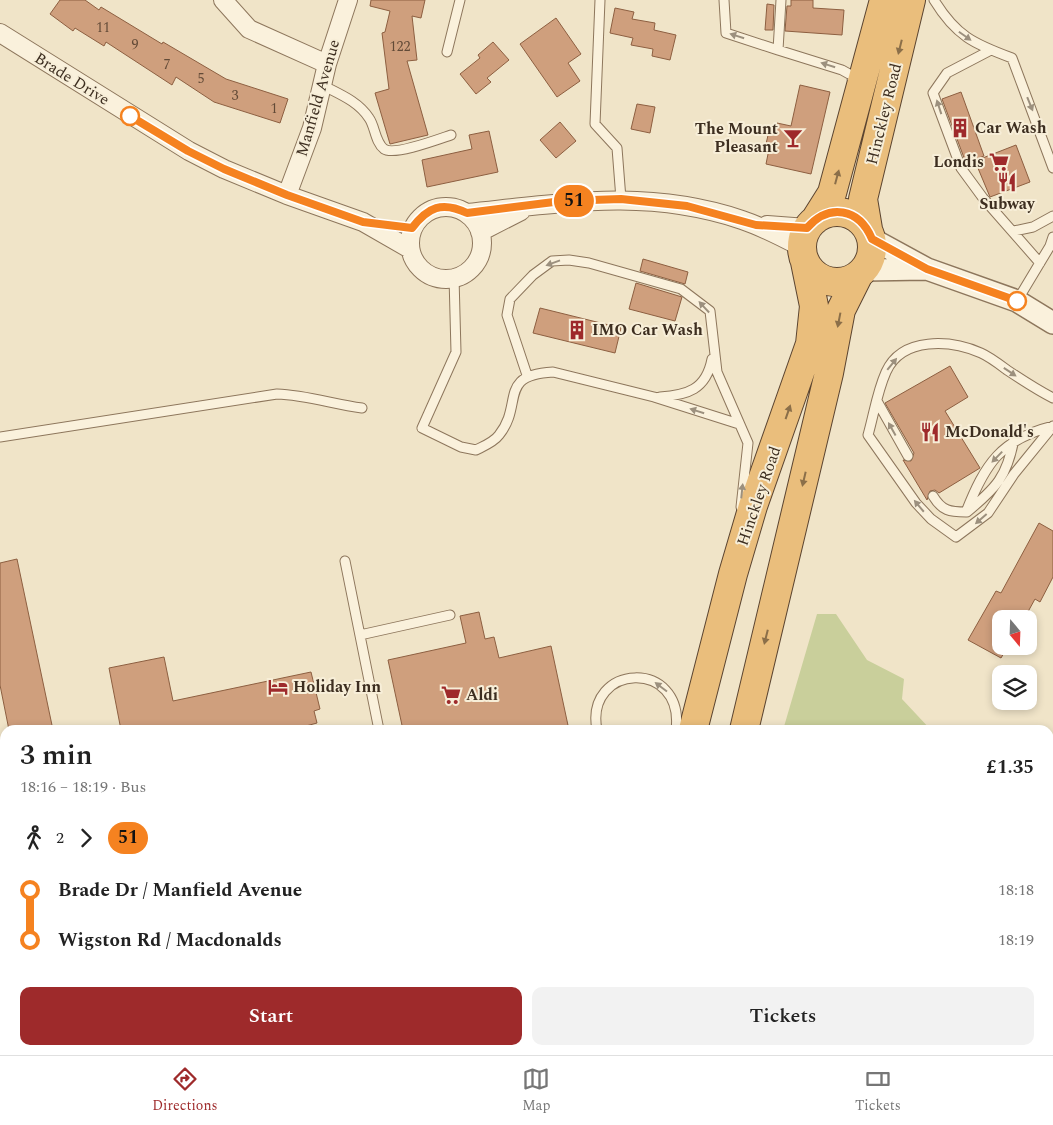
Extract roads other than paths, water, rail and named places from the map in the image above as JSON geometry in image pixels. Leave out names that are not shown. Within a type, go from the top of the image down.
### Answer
[{"type":"highway","name":"Hinckley Road","points":[[694,725],[733,574],[753,506],[810,344],[814,306],[807,239],[832,194],[884,0]]},
{"type":"highway","name":"Hinckley Road","points":[[870,234],[863,199],[911,0]]},
{"type":"highway","points":[[745,725],[829,373],[841,310],[872,255],[870,234],[856,217],[841,212],[826,213],[807,239],[815,275],[832,282],[847,281],[861,273]]},
{"type":"street","points":[[223,0],[249,29],[327,64]]},
{"type":"street","name":"Manfield Avenue","points":[[287,195],[312,128],[327,64],[348,0]]},
{"type":"street","name":"Brade Drive","points":[[0,33],[188,151],[224,169],[287,195],[363,222],[410,249]]},
{"type":"street","points":[[467,213],[480,232],[482,248],[476,263],[467,272],[454,278],[439,278],[427,274],[414,261],[410,249],[412,228],[422,215],[433,209],[455,208],[467,213],[562,201],[621,199],[687,206],[807,239]]},
{"type":"street","points":[[480,232],[531,206]]},
{"type":"street","name":"Brade Drive","points":[[363,222],[412,228]]},
{"type":"street","points":[[870,234],[927,269],[1017,301],[1053,323]]},
{"type":"street","points":[[861,273],[927,269]]},
{"type":"lane","points":[[448,52],[460,0]]},
{"type":"lane","points":[[600,0],[595,124],[617,148],[621,199]]},
{"type":"lane","points":[[724,0],[726,33],[842,70],[851,75],[858,97]]},
{"type":"lane","points":[[778,50],[781,0]]},
{"type":"lane","points":[[934,0],[946,19],[965,38],[1012,58],[1053,168]]},
{"type":"lane","points":[[992,50],[947,73],[934,93],[960,168],[988,204],[1014,231],[1040,263]]},
{"type":"lane","points":[[322,85],[359,106],[370,119],[378,141],[384,149],[392,151],[451,135]]},
{"type":"lane","points":[[1014,231],[1033,227],[1053,216]]},
{"type":"lane","points":[[1017,301],[1053,237]]},
{"type":"lane","points":[[528,375],[507,315],[510,299],[533,275],[552,261],[569,260],[589,263],[681,289],[710,311],[713,353],[717,372],[748,443],[733,574]]},
{"type":"lane","points":[[454,278],[456,352],[422,428],[461,447],[476,450],[498,437],[505,426],[516,388],[522,378],[528,375],[553,372],[654,398],[739,424]]},
{"type":"lane","points":[[1053,398],[1034,388],[983,354],[958,346],[931,344],[914,346],[895,359],[886,371],[868,435],[916,504],[931,519],[956,537],[988,513],[1014,474],[1053,426]]},
{"type":"lane","points":[[654,398],[681,396],[694,390],[710,369],[713,353]]},
{"type":"lane","points":[[0,437],[277,394],[301,394],[341,406],[362,408]]},
{"type":"lane","points":[[877,401],[908,456]]},
{"type":"lane","points":[[966,512],[984,470],[1014,439],[1053,426]]},
{"type":"lane","points":[[933,496],[940,506],[949,512],[966,512],[990,493],[1009,464],[1014,439]]},
{"type":"lane","points":[[345,561],[378,725]]},
{"type":"lane","points":[[360,635],[450,615]]},
{"type":"lane","points":[[596,725],[595,716],[601,697],[616,682],[627,678],[652,681],[664,688],[672,696],[676,708],[676,725]]},
{"type":"place","name":"Car Wash","points":[[960,128]]},
{"type":"place","name":"The Mount Pleasant","points":[[793,138]]},
{"type":"place","name":"Londis","points":[[999,162]]},
{"type":"place","name":"Subway","points":[[1007,182]]},
{"type":"place","name":"IMO Car Wash","points":[[577,330]]},
{"type":"place","name":"McDonald's","points":[[930,432]]},
{"type":"place","name":"Holiday Inn","points":[[278,687]]},
{"type":"place","name":"Aldi","points":[[451,695]]}]
